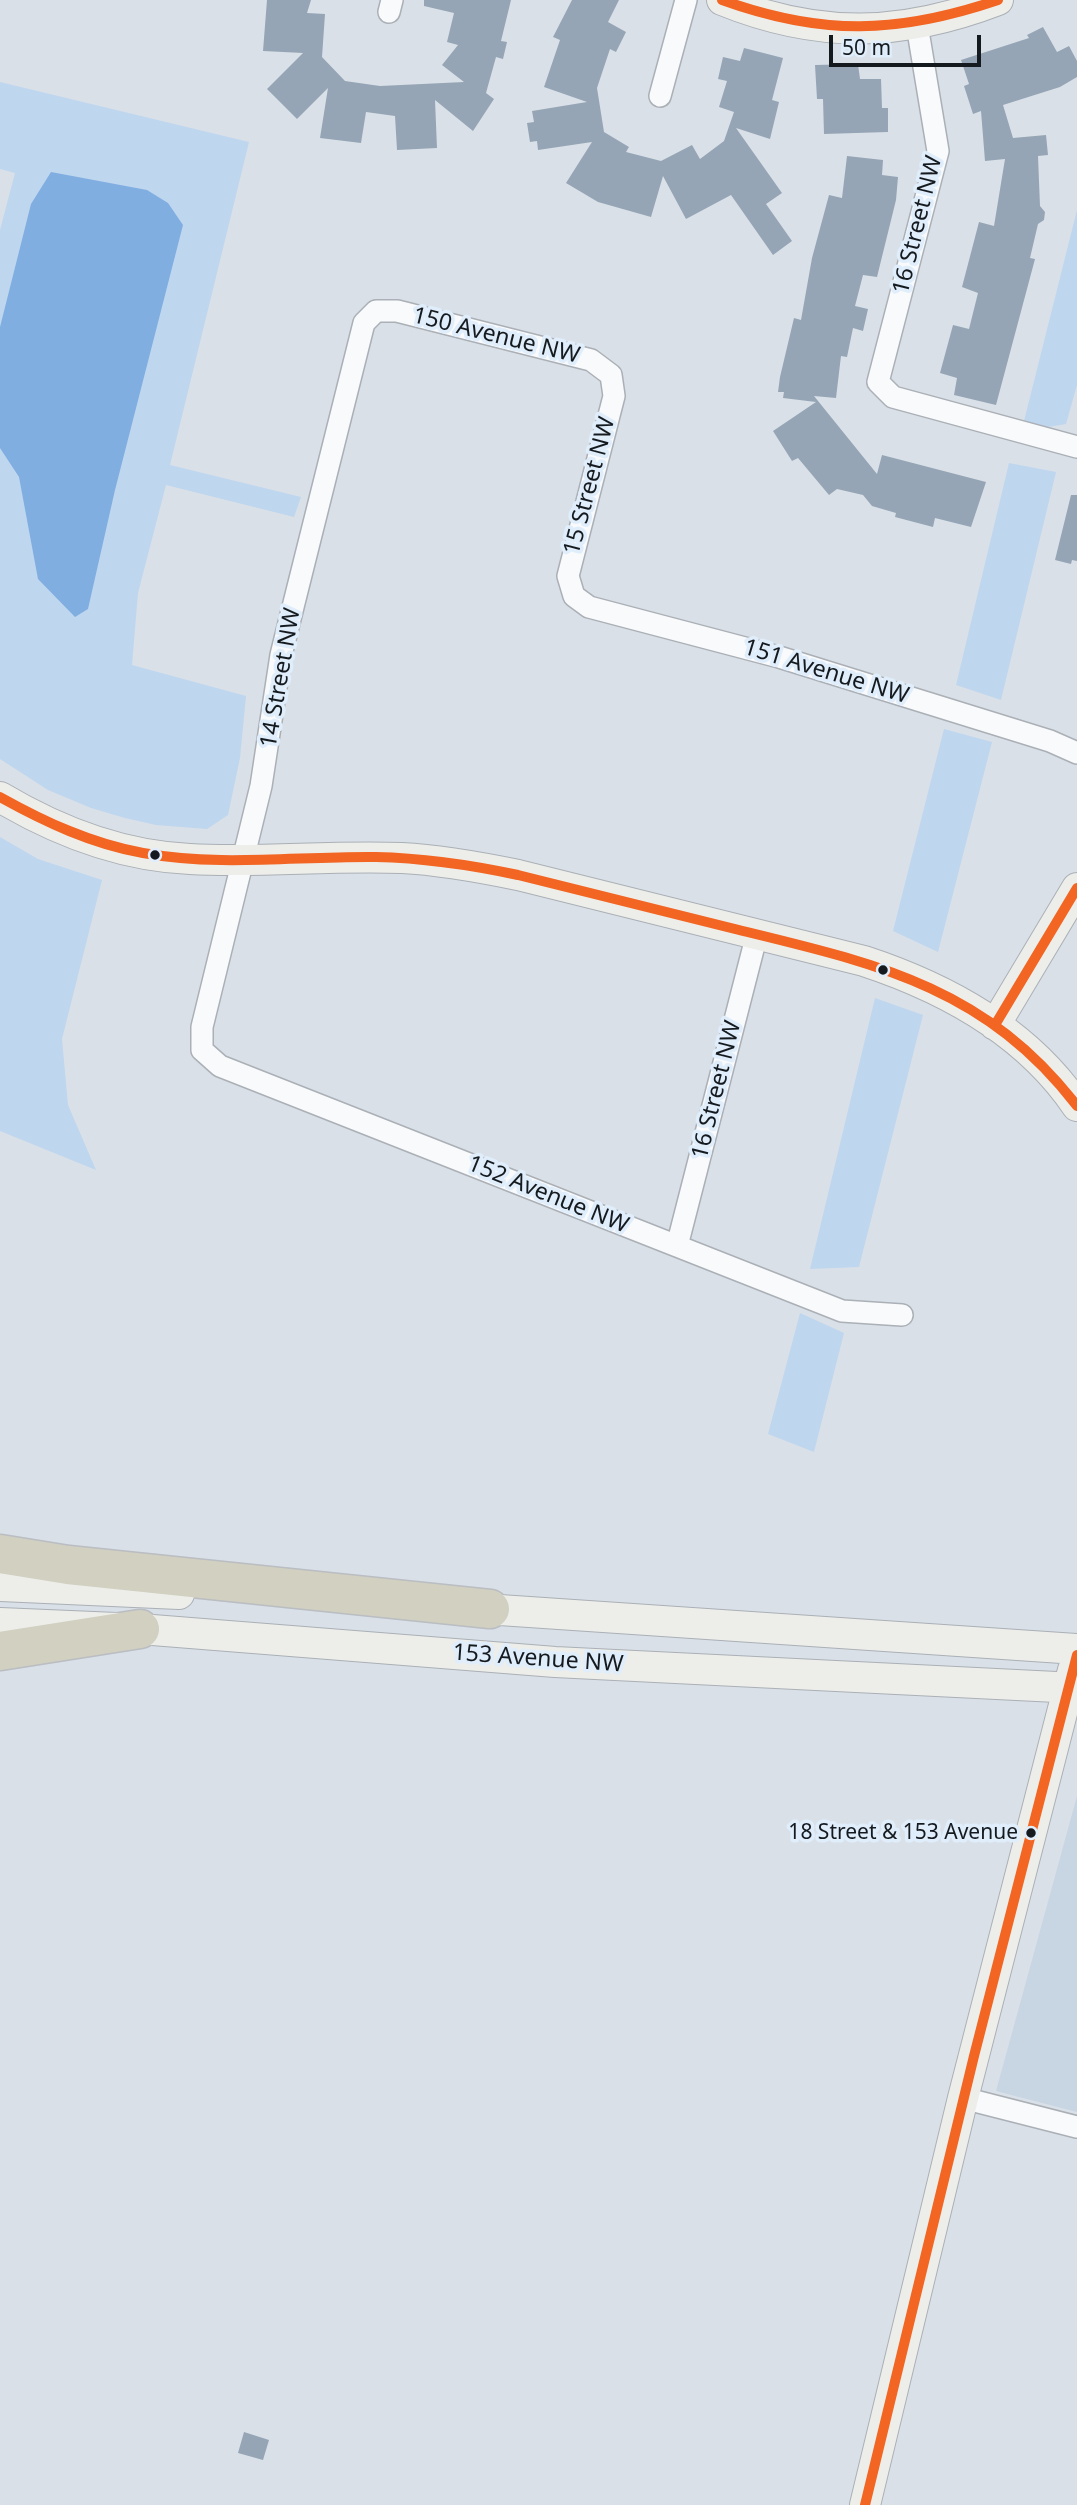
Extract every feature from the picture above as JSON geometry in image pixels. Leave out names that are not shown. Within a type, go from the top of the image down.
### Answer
[{"type":"highway","points":[[0,1555],[68,1565],[490,1609]]},
{"type":"highway","points":[[0,1651],[141,1629]]},
{"type":"street","points":[[660,96],[685,0]]},
{"type":"street","points":[[722,0],[772,18],[839,29],[917,25],[998,0]]},
{"type":"street","name":"16 Street NW","points":[[917,25],[938,150],[878,382],[893,397],[1077,447]]},
{"type":"street","name":"150 Avenue NW","points":[[376,312],[397,311],[591,360],[611,375]]},
{"type":"street","name":"14 Street NW","points":[[202,1050],[202,1027],[267,756],[284,642],[360,333],[364,323],[376,312]]},
{"type":"street","name":"15 Street NW","points":[[574,596],[568,576],[569,567],[614,396],[611,375]]},
{"type":"street","name":"151 Avenue NW","points":[[574,596],[600,611],[779,657],[1049,741],[1077,753]]},
{"type":"street","points":[[0,797],[52,825],[121,848],[188,859],[356,857],[460,863],[518,874],[864,961],[917,980],[966,1004],[1044,1067],[1077,1106]]},
{"type":"street","points":[[995,1025],[1077,888]]},
{"type":"street","name":"16 Street NW","points":[[677,1246],[757,934]]},
{"type":"street","name":"152 Avenue NW","points":[[202,1050],[220,1066],[842,1311],[902,1315]]},
{"type":"street","name":"153 Avenue NW","points":[[0,1586],[490,1609],[1077,1649]]},
{"type":"street","name":"153 Avenue NW","points":[[0,1623],[141,1629],[555,1662],[1072,1687]]},
{"type":"street","points":[[864,2505],[963,2098],[1072,1687],[1077,1655]]},
{"type":"street","points":[[963,2098],[1077,2127]]},
{"type":"shaded area","points":[[0,82],[249,142],[170,465],[301,497],[294,517],[166,485],[138,593],[132,665],[246,696],[240,758],[228,815],[207,829],[156,825],[91,808],[48,790],[0,759],[0,230],[15,173],[0,169]]},
{"type":"shaded area","points":[[1077,210],[1077,385],[1066,424],[1048,427],[1024,421]]},
{"type":"shaded area","points":[[1009,463],[1056,472],[1001,700],[956,685]]},
{"type":"shaded area","points":[[944,729],[992,742],[938,952],[893,931]]},
{"type":"shaded area","points":[[0,837],[38,859],[102,880],[62,1039],[68,1105],[96,1170],[0,1131]]},
{"type":"shaded area","points":[[875,998],[923,1015],[859,1267],[810,1269]]},
{"type":"shaded area","points":[[800,1313],[844,1333],[814,1452],[768,1434]]},
{"type":"shaded area","points":[[1077,1796],[1077,2112],[996,2091]]},
{"type":"water","points":[[51,172],[147,190],[168,203],[183,225],[115,490],[88,609],[75,617],[38,579],[19,477],[0,448],[0,327],[31,204]]},
{"type":"building","points":[[267,0],[311,0],[307,13],[325,14],[322,57],[345,81],[380,86],[464,82],[442,65],[458,45],[447,42],[454,13],[424,6],[424,0],[511,0],[501,41],[507,42],[503,59],[496,57],[486,93],[494,99],[473,131],[435,100],[437,148],[397,150],[395,116],[366,112],[361,143],[320,138],[328,88],[297,119],[267,89],[303,53],[263,51]]},
{"type":"building","points":[[572,0],[619,0],[608,22],[626,32],[616,52],[610,49],[597,88],[604,132],[629,147],[626,152],[661,161],[692,145],[700,159],[724,141],[734,112],[719,107],[727,81],[718,79],[723,57],[740,61],[744,48],[783,58],[772,100],[779,102],[770,139],[736,128],[782,193],[766,204],[792,241],[773,255],[731,195],[686,219],[663,176],[651,217],[598,202],[566,183],[592,142],[538,150],[537,141],[530,142],[527,123],[534,122],[532,111],[587,102],[544,87],[560,40],[553,37]]},
{"type":"building","points":[[1043,27],[1057,52],[1069,46],[1077,61],[1077,77],[1060,87],[1003,105],[1013,138],[1046,135],[1048,155],[1038,156],[1040,206],[1045,212],[1044,220],[1038,224],[1030,258],[1035,259],[996,405],[954,395],[957,378],[940,373],[953,325],[969,329],[978,293],[962,287],[979,222],[994,226],[1005,159],[985,161],[981,111],[973,114],[964,86],[969,84],[961,60],[1029,38],[1027,35]]},
{"type":"building","points":[[858,64],[860,79],[881,79],[882,108],[888,108],[888,132],[824,134],[823,99],[817,99],[815,65]]},
{"type":"building","points":[[847,156],[883,160],[882,175],[898,177],[896,200],[877,277],[863,275],[855,306],[868,309],[863,331],[853,328],[847,357],[841,356],[836,398],[814,396],[877,474],[882,455],[986,482],[971,527],[935,518],[933,527],[895,517],[896,513],[872,506],[863,495],[837,489],[829,495],[798,458],[792,461],[773,431],[816,402],[783,398],[784,392],[778,392],[794,318],[801,320],[812,258],[829,195],[842,198]]},
{"type":"building","points":[[1071,495],[1077,495],[1077,561],[1072,560],[1071,564],[1055,560]]},
{"type":"building","points":[[244,2432],[269,2440],[263,2460],[238,2453]]},
{"type":"transit line","points":[[722,0],[793,20],[860,26],[927,19],[998,0]]},
{"type":"transit line","points":[[0,797],[69,831],[105,844],[143,853],[230,860],[394,858],[465,865],[518,875],[834,954],[924,985],[965,1006],[1004,1032],[1042,1065],[1077,1106]]},
{"type":"transit line","points":[[995,1025],[1077,888]]},
{"type":"transit line","points":[[865,2505],[974,2056],[1077,1655]]},
{"type":"place","name":"18 Street & 153 Avenue","points":[[1031,1833]]}]
